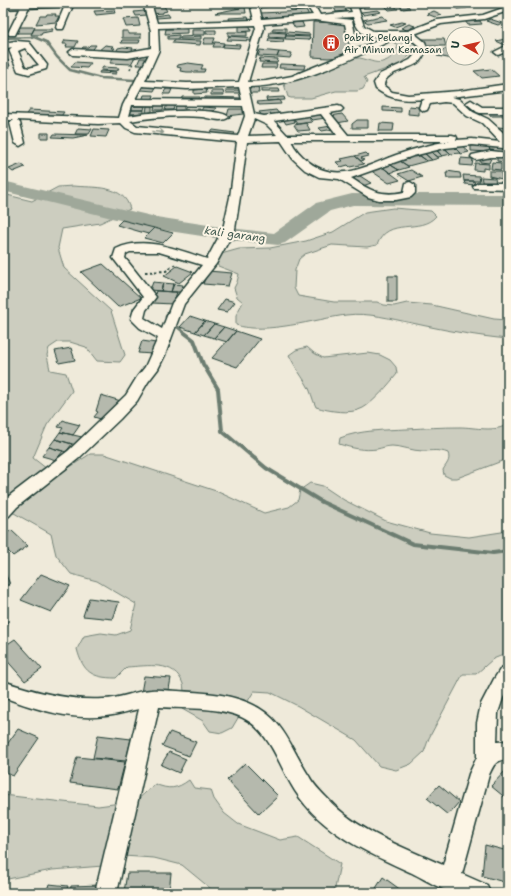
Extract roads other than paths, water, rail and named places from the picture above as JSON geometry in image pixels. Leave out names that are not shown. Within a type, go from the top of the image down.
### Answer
[{"type":"highway","points":[[3,6],[70,3]]},
{"type":"street","points":[[60,27],[70,3]]},
{"type":"street","points":[[124,119],[130,102],[155,50],[154,26],[147,3]]},
{"type":"street","points":[[3,512],[11,503],[73,454],[115,416],[132,398],[142,380],[151,369],[178,303],[218,249],[229,229],[242,139],[250,116],[243,84],[257,39],[259,22],[254,3]]},
{"type":"street","points":[[309,3],[316,16],[324,20],[348,22],[351,34]]},
{"type":"street","points":[[367,3],[354,6],[360,26],[366,32],[372,34],[410,34],[414,31],[440,22],[484,17],[507,9],[506,3]]},
{"type":"street","points":[[12,33],[26,5]]},
{"type":"street","points":[[154,26],[259,22],[316,16],[356,14]]},
{"type":"street","points":[[371,51],[395,34]]},
{"type":"street","points":[[410,34],[422,44],[423,48],[419,55],[413,62],[383,76],[379,83],[379,87],[394,96],[408,98],[459,94],[508,87]]},
{"type":"street","points":[[139,83],[187,86],[266,84],[295,78],[387,40]]},
{"type":"street","points":[[3,46],[26,44]]},
{"type":"street","points":[[498,52],[508,48]]},
{"type":"street","points":[[73,52],[128,55],[155,50]]},
{"type":"street","points":[[459,94],[480,110],[508,110]]},
{"type":"street","points":[[424,108],[426,102],[435,100],[444,99],[456,101],[470,114],[485,121],[507,143]]},
{"type":"street","points":[[130,102],[247,103]]},
{"type":"street","points":[[250,116],[264,119],[338,109]]},
{"type":"street","points":[[322,111],[344,137]]},
{"type":"street","points":[[3,117],[117,121],[164,114],[200,114],[224,117]]},
{"type":"street","points":[[3,124],[15,123],[28,119]]},
{"type":"street","points":[[124,119],[130,127],[134,129],[242,139],[344,137],[507,143]]},
{"type":"street","points":[[264,119],[279,130],[292,153],[312,169],[328,176],[341,176],[408,154],[450,144],[507,143]]},
{"type":"street","points":[[15,123],[20,143]]},
{"type":"street","points":[[476,157],[491,154],[508,155]]},
{"type":"street","points":[[341,176],[370,195],[379,198],[408,195],[410,193],[410,185]]},
{"type":"street","points":[[478,186],[508,186]]},
{"type":"street","points":[[169,327],[144,325],[137,318],[140,309],[150,297],[119,258],[120,252],[124,249],[160,248],[190,256],[207,263]]},
{"type":"street","points":[[450,880],[479,774],[487,757],[486,727],[489,706],[497,688],[508,674]]},
{"type":"street","points":[[3,689],[37,700],[81,708],[104,708],[151,698],[223,703],[242,709],[257,716],[269,727],[279,741],[302,784],[319,805],[338,823],[373,844],[479,893]]},
{"type":"street","points":[[106,893],[151,698]]},
{"type":"street","points":[[487,757],[495,751],[508,750]]},
{"type":"waterway","points":[[3,38],[34,37],[46,42],[57,57],[70,70],[101,78],[134,80]]},
{"type":"waterway","name":"kali garang","points":[[3,186],[156,223],[221,233],[278,239],[323,207],[352,199],[508,200]]},
{"type":"waterway","points":[[169,312],[166,317],[186,334]]},
{"type":"waterway","points":[[185,333],[194,340],[203,364],[218,389],[222,431],[266,468],[322,502],[413,544],[493,553],[508,551]]},
{"type":"place","name":"Pabrik Pelangi Air Minum Kemasan","points":[[331,43]]}]
